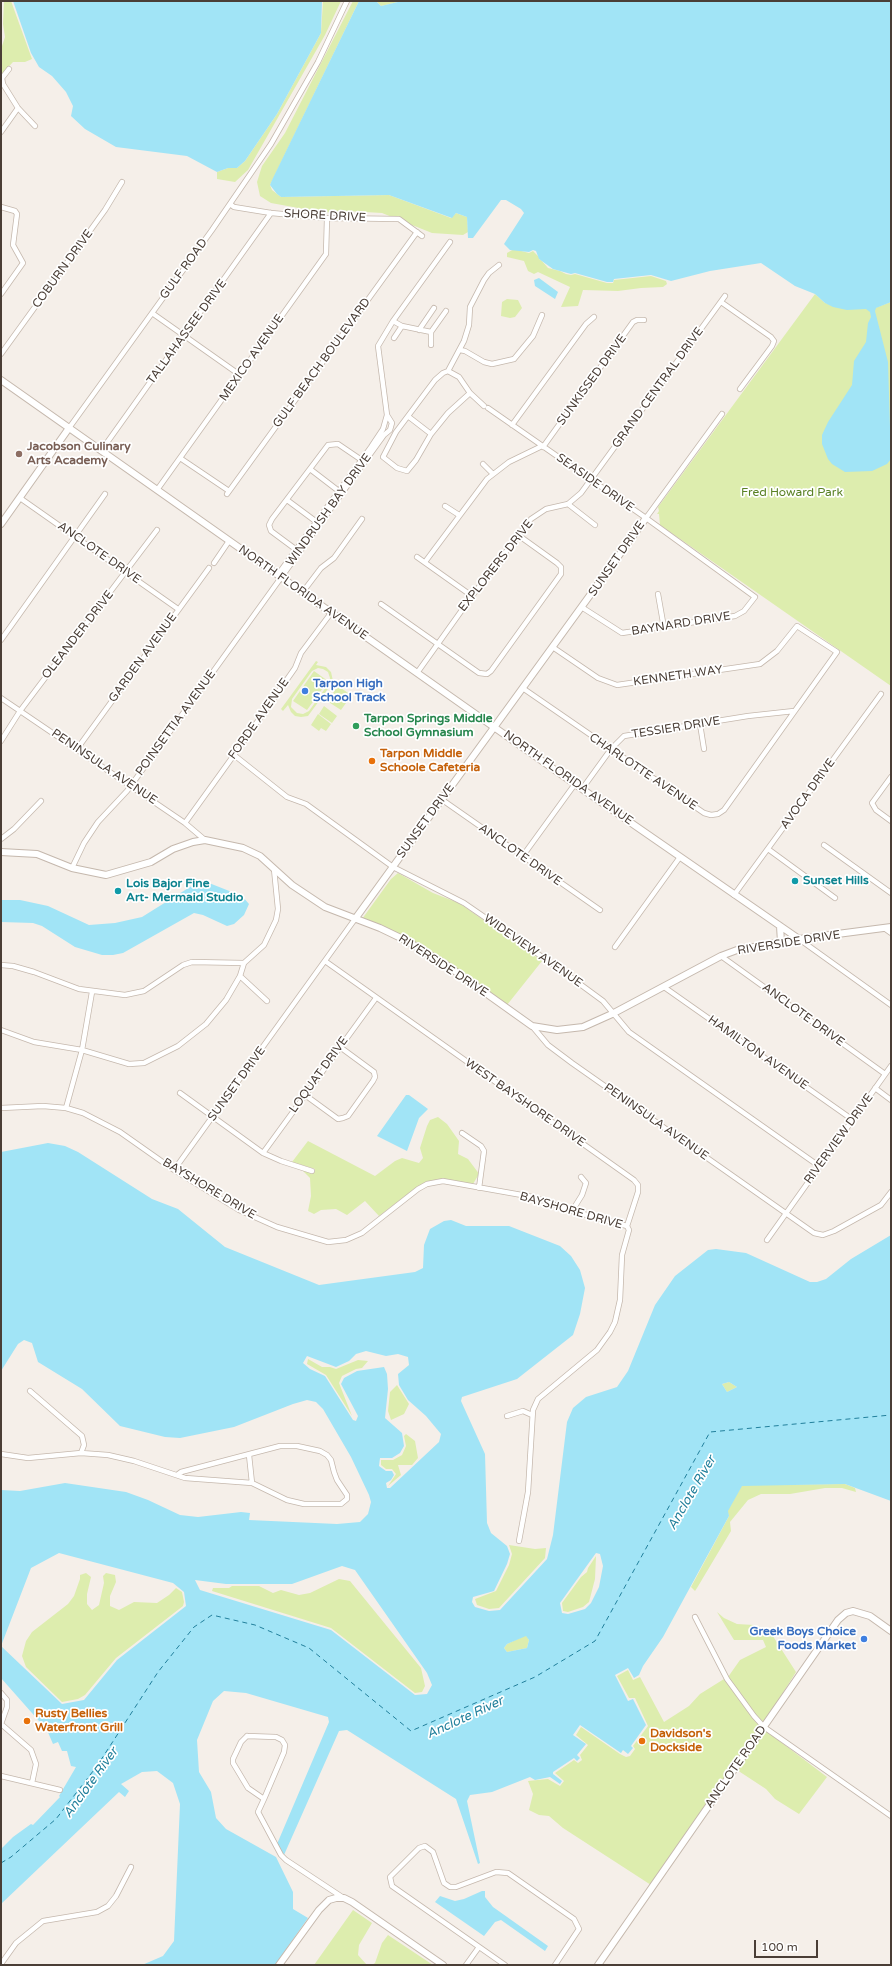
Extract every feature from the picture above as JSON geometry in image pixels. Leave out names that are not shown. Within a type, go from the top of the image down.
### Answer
[{"type":"street","name":"GULF ROAD","points":[[1,524],[230,204],[271,144],[318,62],[347,1]]},
{"type":"street","points":[[9,69],[2,81],[18,108],[35,126]]},
{"type":"street","points":[[1,132],[18,108]]},
{"type":"street","name":"COBURN DRIVE","points":[[1,354],[105,210],[122,182]]},
{"type":"street","name":"SHORE DRIVE","points":[[230,204],[234,207],[271,213],[327,218],[399,219],[422,236]]},
{"type":"street","points":[[1,207],[14,211],[17,214],[13,245],[23,263],[1,294]]},
{"type":"street","name":"TALLAHASSEE DRIVE","points":[[101,451],[184,337],[271,213]]},
{"type":"street","name":"MEXICO AVENUE","points":[[157,490],[326,254],[327,218]]},
{"type":"street","name":"GULF BEACH BOULEVARD","points":[[180,458],[228,492],[417,232]]},
{"type":"street","name":"WINDRUSH BAY DRIVE","points":[[281,578],[298,551],[340,492],[373,448],[393,426],[387,415],[378,346],[393,321],[450,242]]},
{"type":"street","points":[[383,455],[396,432],[409,417],[435,380],[448,371],[460,350],[469,325],[470,307],[489,273],[499,265]]},
{"type":"street","name":"GRAND CENTRAL DRIVE","points":[[591,481],[725,296]]},
{"type":"street","points":[[721,302],[771,337],[774,341],[772,346],[740,389]]},
{"type":"street","points":[[418,330],[434,308]]},
{"type":"street","points":[[431,345],[431,332],[446,311]]},
{"type":"street","points":[[152,313],[184,337],[240,374]]},
{"type":"street","points":[[460,350],[465,351],[484,362],[492,364],[514,359],[533,336],[542,314]]},
{"type":"street","points":[[512,425],[586,324],[594,317]]},
{"type":"street","name":"SUNKISSED DRIVE","points":[[542,447],[634,322],[637,320],[644,320]]},
{"type":"street","points":[[393,321],[402,326],[431,332]]},
{"type":"street","points":[[394,338],[402,326]]},
{"type":"street","name":"SEASIDE DRIVE","points":[[448,371],[461,378],[470,393],[486,407],[644,517],[755,597]]},
{"type":"street","name":"NORTH FLORIDA AVENUE","points":[[1,380],[302,593],[799,939],[891,1005]]},
{"type":"street","points":[[373,448],[383,455],[384,459],[397,468],[407,471],[414,464],[432,434],[458,402],[470,393]]},
{"type":"street","name":"SUNSET DRIVE","points":[[174,1170],[442,799],[583,608],[644,517],[722,414]]},
{"type":"street","name":"WINDRUSH BAY DRIVE","points":[[373,448],[383,429],[387,415]]},
{"type":"street","points":[[409,417],[432,434]]},
{"type":"street","points":[[383,429],[387,432]]},
{"type":"street","points":[[298,551],[271,531],[268,525],[325,447],[331,444],[338,444],[363,461]]},
{"type":"street","points":[[425,562],[459,515],[493,474],[513,460],[542,447]]},
{"type":"street","points":[[483,464],[493,474]]},
{"type":"street","points":[[310,469],[340,492]]},
{"type":"street","name":"EXPLORERS DRIVE","points":[[417,673],[472,596],[531,519],[546,509],[568,504],[581,493],[591,481]]},
{"type":"street","points":[[1,640],[105,494]]},
{"type":"street","name":"ANCLOTE DRIVE","points":[[20,498],[178,609]]},
{"type":"street","points":[[287,500],[318,523]]},
{"type":"street","points":[[568,504],[596,525]]},
{"type":"street","points":[[445,506],[459,515]]},
{"type":"street","points":[[302,593],[321,568],[334,558],[362,519]]},
{"type":"street","name":"OLEANDER DRIVE","points":[[1,741],[20,711],[157,530]]},
{"type":"street","points":[[381,604],[479,673],[487,674],[491,671],[561,574],[561,567],[557,563],[518,535]]},
{"type":"street","points":[[214,563],[229,541]]},
{"type":"street","points":[[417,557],[472,596]]},
{"type":"street","name":"GARDEN AVENUE","points":[[77,749],[209,568]]},
{"type":"street","name":"POINSETTIA AVENUE","points":[[72,868],[90,832],[131,785],[281,578]]},
{"type":"street","points":[[658,594],[664,628]]},
{"type":"street","name":"BAYNARD DRIVE","points":[[583,608],[622,633],[664,628],[735,616],[744,611],[755,597]]},
{"type":"street","name":"FORDE AVENUE","points":[[185,822],[295,668],[301,653],[331,613]]},
{"type":"street","name":"KENNETH WAY","points":[[554,648],[598,678],[617,685],[760,664],[777,651],[798,626],[837,652]]},
{"type":"street","name":"CHARLOTTE AVENUE","points":[[524,689],[704,813],[711,815],[718,814],[724,810],[837,652]]},
{"type":"street","name":"AVOCA DRIVE","points":[[734,895],[881,694]]},
{"type":"street","name":"PENINSULA AVENUE","points":[[1,698],[185,822],[205,840]]},
{"type":"street","name":"TESSIER DRIVE","points":[[582,789],[611,749],[624,736],[748,716],[794,711]]},
{"type":"street","points":[[700,724],[704,749]]},
{"type":"street","name":"WIDEVIEW AVENUE","points":[[234,755],[287,797],[306,804],[393,867],[464,903],[603,1001],[612,1014],[629,1032],[820,1166]]},
{"type":"street","points":[[891,777],[872,803],[876,810],[891,821]]},
{"type":"street","points":[[522,857],[575,784]]},
{"type":"street","name":"ANCLOTE DRIVE","points":[[442,799],[522,857],[600,910]]},
{"type":"street","points":[[1,839],[14,829],[41,801]]},
{"type":"street","name":"RIVERSIDE DRIVE","points":[[1,852],[37,854],[72,868],[106,875],[151,862],[172,849],[205,840],[234,845],[249,850],[260,856],[312,899],[330,910],[407,941],[445,964],[532,1026],[568,1030],[583,1027],[612,1014],[721,956],[748,947],[888,928]]},
{"type":"street","points":[[824,845],[891,893]]},
{"type":"street","points":[[768,849],[835,898]]},
{"type":"street","points":[[615,947],[680,857]]},
{"type":"street","points":[[1,1030],[34,1042],[82,1050],[136,1064],[158,1057],[178,1046],[197,1032],[223,1005],[240,976],[244,963],[264,945],[276,920],[278,910],[274,869]]},
{"type":"street","points":[[780,926],[781,942]]},
{"type":"street","points":[[888,928],[891,933]]},
{"type":"street","name":"ANCLOTE DRIVE","points":[[721,956],[885,1074]]},
{"type":"street","name":"WEST BAYSHORE DRIVE","points":[[325,961],[634,1180],[638,1185],[638,1192],[627,1226]]},
{"type":"street","points":[[1,965],[18,967],[76,988],[92,992],[130,995],[153,987],[183,965],[192,962],[244,963]]},
{"type":"street","points":[[240,976],[254,987],[267,1001]]},
{"type":"street","name":"HAMILTON AVENUE","points":[[664,987],[853,1120]]},
{"type":"street","points":[[66,1108],[82,1050],[92,992]]},
{"type":"street","name":"LOQUAT DRIVE","points":[[263,1152],[376,998]]},
{"type":"street","name":"PENINSULA AVENUE","points":[[532,1026],[548,1045],[572,1063],[814,1233],[824,1235],[881,1205],[891,1192]]},
{"type":"street","points":[[305,1096],[338,1119],[343,1118],[348,1116],[373,1081],[375,1076],[374,1072],[340,1046]]},
{"type":"street","name":"RIVERVIEW DRIVE","points":[[767,1240],[891,1066]]},
{"type":"street","points":[[875,1088],[891,1100]]},
{"type":"street","points":[[180,1093],[213,1118],[263,1152],[281,1162],[312,1170]]},
{"type":"street","name":"BAYSHORE DRIVE","points":[[1,1108],[33,1105],[66,1108],[83,1113],[106,1124],[174,1170],[239,1210],[259,1220],[328,1242],[346,1240],[362,1233],[418,1189],[427,1184],[443,1181],[533,1197],[572,1211],[627,1226],[629,1230],[622,1255],[620,1300],[615,1322],[610,1332],[597,1350],[538,1399],[535,1404],[532,1414],[528,1492],[519,1541]]},
{"type":"street","points":[[462,1133],[481,1146],[484,1151],[479,1188]]},
{"type":"street","points":[[572,1211],[582,1195],[586,1183],[581,1177]]},
{"type":"street","points":[[30,1391],[82,1436],[84,1444],[81,1453]]},
{"type":"street","points":[[507,1416],[523,1411],[532,1414]]},
{"type":"street","points":[[1,1454],[28,1458],[81,1453],[121,1458],[177,1475],[195,1479],[252,1483],[287,1500],[304,1504],[341,1504],[347,1499],[345,1490],[334,1472],[331,1460],[320,1451],[287,1445],[249,1456],[181,1472],[177,1475]]},
{"type":"street","points":[[249,1456],[252,1483]]},
{"type":"street","name":"ANCLOTE ROAD","points":[[598,1965],[838,1620],[846,1613],[853,1610],[862,1612],[891,1631]]},
{"type":"street","points":[[695,1617],[727,1679],[754,1716],[764,1727],[891,1816]]},
{"type":"street","points":[[3,1695],[7,1707],[1,1724],[31,1750],[36,1764],[32,1783]]},
{"type":"street","points":[[264,1799],[248,1788],[233,1763],[233,1759],[241,1742],[248,1736],[276,1737],[282,1740],[285,1745],[284,1752],[264,1799],[258,1812],[275,1844],[286,1860],[352,1902],[443,1965]]},
{"type":"street","points":[[1,1776],[60,1790]]},
{"type":"street","points":[[505,1965],[392,1886],[390,1877],[419,1848],[425,1846],[434,1852],[444,1883],[450,1887],[456,1887],[496,1872],[508,1873],[574,1919],[579,1929],[555,1965]]},
{"type":"street","points":[[1,1964],[16,1944],[43,1921],[97,1912],[108,1906],[116,1896],[130,1867]]},
{"type":"street","points":[[279,1965],[319,1910],[329,1900],[344,1898]]},
{"type":"street","points":[[466,1965],[479,1947]]},
{"type":"green space","points":[[4,1],[11,1],[32,59],[25,62],[13,62],[1,75],[1,49],[5,37],[3,24]]},
{"type":"green space","points":[[323,1],[341,1],[325,35],[248,170],[235,182],[217,179],[217,172],[228,168],[237,168],[245,161],[277,114],[321,33]]},
{"type":"green space","points":[[353,1],[359,1],[270,185],[272,190],[281,197],[389,195],[451,218],[456,213],[467,217],[468,232],[463,235],[432,233],[382,213],[348,211],[335,213],[315,211],[271,203],[260,196],[257,182],[262,166],[285,133]]},
{"type":"green space","points":[[376,1],[402,1],[381,6]]},
{"type":"green space","points":[[514,249],[529,253],[533,251],[548,268],[566,274],[575,274],[607,283],[613,283],[614,280],[651,276],[666,281],[667,284],[663,287],[618,291],[583,290],[578,306],[561,307],[570,287],[538,272],[534,274],[528,271],[524,261],[507,257],[507,253]]},
{"type":"green space","name":"Fred Howard Park","points":[[815,294],[825,303],[860,309],[875,308],[891,302],[891,686],[660,525],[659,514],[657,514],[659,511],[658,507]]},
{"type":"green space","points":[[507,299],[518,300],[522,308],[515,317],[510,318],[501,316],[502,302]]},
{"type":"green space","points":[[316,661],[318,662],[316,665],[326,667],[331,672],[333,681],[308,716],[295,716],[291,712],[288,705],[283,711],[281,709]],"holes":[[[318,668],[328,672],[330,678],[329,683],[309,711],[303,714],[297,713],[291,707],[292,699],[312,671]]]},
{"type":"green space","points":[[314,671],[328,681],[307,710],[293,701]]},
{"type":"green space","points":[[338,686],[351,695],[346,702],[333,693]]},
{"type":"green space","points":[[332,694],[346,703],[341,710],[327,701]]},
{"type":"green space","points":[[324,706],[337,716],[332,723],[319,714]]},
{"type":"green space","points":[[318,714],[331,724],[326,731],[321,728],[319,731],[311,725]]},
{"type":"green space","points":[[398,873],[433,893],[459,903],[542,961],[507,1005],[448,964],[362,919],[391,879]]},
{"type":"green space","points":[[438,1117],[447,1124],[459,1141],[458,1154],[468,1159],[479,1174],[473,1184],[443,1179],[426,1182],[417,1187],[379,1216],[365,1201],[347,1215],[336,1209],[321,1210],[314,1214],[308,1211],[311,1196],[310,1178],[302,1170],[314,1173],[315,1169],[292,1162],[308,1141],[375,1176],[395,1161],[402,1158],[419,1163],[423,1158],[420,1148],[427,1126],[430,1120]]},
{"type":"green space","points":[[308,1359],[322,1367],[336,1369],[358,1360],[368,1361],[362,1368],[356,1369],[342,1376],[339,1383],[352,1416],[326,1375],[307,1364]]},
{"type":"green space","points":[[729,1382],[737,1387],[727,1392],[722,1384]]},
{"type":"green space","points":[[397,1385],[409,1404],[404,1414],[391,1420],[388,1411],[390,1392]]},
{"type":"green space","points":[[406,1434],[415,1441],[418,1458],[412,1465],[398,1465],[401,1475],[388,1486],[396,1474],[392,1469],[386,1469],[381,1465],[381,1460],[393,1460],[402,1455],[406,1446],[404,1436]]},
{"type":"green space","points":[[845,1484],[855,1488],[856,1492],[842,1488],[825,1488],[790,1494],[761,1494],[748,1500],[730,1522],[731,1531],[695,1591],[691,1587],[729,1516],[727,1511],[731,1502],[742,1485]]},
{"type":"green space","points":[[509,1545],[535,1549],[546,1548],[545,1558],[499,1608],[489,1609],[477,1605],[475,1599],[496,1591],[509,1565],[512,1554]]},
{"type":"green space","points":[[596,1556],[595,1579],[589,1602],[583,1607],[568,1612],[563,1611],[562,1603],[581,1577],[587,1572]]},
{"type":"green space","points":[[86,1573],[91,1577],[87,1594],[87,1604],[92,1610],[99,1605],[104,1583],[103,1576],[106,1573],[115,1575],[116,1582],[110,1596],[110,1606],[119,1610],[134,1602],[157,1603],[176,1588],[182,1592],[184,1602],[183,1606],[116,1658],[85,1695],[78,1699],[62,1702],[26,1667],[22,1656],[26,1641],[32,1632],[68,1604],[74,1596],[80,1575]]},
{"type":"green space","points":[[339,1579],[350,1581],[421,1668],[425,1686],[422,1692],[415,1693],[331,1628],[212,1591],[213,1588],[259,1586],[273,1593],[281,1590],[299,1595],[310,1593]]},
{"type":"green space","points":[[717,1612],[724,1618],[737,1624],[754,1625],[769,1630],[796,1672],[764,1723],[755,1715],[728,1677],[740,1660],[766,1647],[763,1640],[734,1640]]},
{"type":"green space","points":[[526,1635],[529,1640],[527,1648],[507,1652],[504,1648],[507,1644]]},
{"type":"green space","points":[[628,1670],[633,1680],[640,1677],[664,1722],[689,1706],[700,1694],[724,1679],[761,1727],[651,1885],[563,1828],[549,1816],[539,1815],[529,1810],[533,1794],[528,1781],[548,1779],[560,1786],[564,1781],[555,1773],[574,1760],[578,1763],[582,1760],[580,1755],[588,1745],[576,1735],[581,1727],[626,1757],[630,1756],[635,1749],[633,1746],[648,1726],[635,1698],[629,1698],[617,1676]]},
{"type":"green space","points":[[765,1730],[827,1777],[799,1814],[775,1799],[766,1789],[737,1770]]},
{"type":"green space","points":[[353,1910],[372,1923],[359,1945],[358,1955],[367,1965],[314,1965]]},
{"type":"green space","points":[[388,1935],[433,1965],[372,1965],[375,1963],[382,1943]]},
{"type":"water","points":[[13,1],[322,1],[321,33],[277,114],[245,161],[237,168],[228,168],[217,172],[187,156],[116,147],[85,129],[71,116],[73,106],[66,92],[52,76],[39,67],[31,53]]},
{"type":"water","points":[[359,1],[376,1],[381,6],[402,1],[891,1],[891,302],[876,308],[875,311],[888,362],[891,459],[887,464],[872,471],[845,472],[832,464],[828,459],[822,444],[822,435],[828,422],[852,385],[854,361],[866,342],[868,323],[871,317],[870,312],[866,309],[847,310],[833,307],[825,303],[815,294],[795,286],[761,263],[710,271],[671,281],[651,275],[614,279],[613,282],[607,282],[575,273],[571,274],[553,269],[539,259],[536,251],[533,250],[529,252],[510,250],[504,244],[524,213],[521,209],[506,200],[501,200],[473,238],[468,238],[467,217],[456,213],[452,218],[389,195],[281,197],[277,194],[270,185],[272,180]]},
{"type":"water","points":[[539,278],[558,292],[555,299],[535,286],[534,280]]},
{"type":"water","points":[[198,882],[209,883],[242,896],[249,904],[244,915],[234,924],[227,926],[203,915],[194,913],[123,953],[113,955],[102,955],[75,947],[42,926],[33,923],[1,922],[1,900],[20,900],[48,906],[89,925],[115,923],[142,917]]},
{"type":"water","points":[[406,1095],[409,1095],[428,1109],[419,1118],[407,1151],[377,1136]]},
{"type":"water","name":"Anclote River","points":[[48,1143],[65,1146],[78,1152],[152,1199],[178,1209],[225,1247],[319,1285],[415,1272],[423,1268],[424,1245],[430,1229],[444,1221],[451,1220],[466,1226],[509,1226],[560,1246],[571,1256],[580,1270],[585,1288],[580,1314],[573,1335],[517,1379],[462,1397],[461,1401],[485,1454],[487,1523],[491,1533],[507,1546],[510,1554],[507,1564],[494,1591],[473,1597],[472,1602],[475,1607],[489,1611],[500,1610],[547,1559],[553,1535],[567,1422],[573,1408],[586,1397],[617,1387],[628,1371],[655,1305],[675,1276],[708,1250],[716,1249],[746,1253],[810,1282],[817,1282],[826,1279],[851,1259],[891,1235],[891,1501],[845,1484],[742,1486],[728,1511],[729,1516],[663,1637],[643,1666],[639,1675],[634,1678],[628,1668],[615,1675],[628,1701],[633,1699],[646,1725],[631,1746],[633,1748],[628,1754],[623,1750],[621,1753],[580,1725],[573,1735],[586,1744],[577,1755],[580,1758],[577,1761],[574,1758],[553,1772],[553,1774],[562,1781],[560,1784],[550,1777],[535,1780],[530,1777],[492,1792],[470,1795],[467,1801],[480,1863],[478,1864],[456,1799],[347,1730],[339,1731],[284,1855],[277,1844],[329,1722],[328,1717],[246,1693],[224,1691],[213,1701],[197,1740],[199,1772],[211,1792],[216,1818],[226,1829],[276,1857],[293,1892],[293,1909],[308,1918],[275,1965],[142,1965],[163,1956],[174,1941],[180,1804],[173,1783],[157,1771],[142,1772],[121,1784],[129,1791],[125,1797],[119,1792],[1,1904],[1,1849],[13,1837],[31,1824],[33,1825],[60,1797],[59,1796],[76,1767],[71,1766],[67,1751],[62,1751],[58,1742],[53,1744],[47,1730],[1,1678],[1,1646],[1,1490],[20,1491],[65,1483],[126,1492],[148,1500],[180,1515],[198,1517],[241,1512],[250,1513],[249,1520],[337,1524],[360,1522],[368,1514],[371,1502],[351,1457],[323,1409],[316,1402],[307,1400],[293,1404],[234,1427],[180,1438],[165,1437],[120,1426],[82,1389],[38,1362],[32,1343],[24,1340],[18,1344],[1,1371],[1,1152]],"holes":[[[366,1351],[386,1356],[398,1354],[408,1357],[409,1365],[398,1374],[399,1385],[408,1400],[426,1416],[441,1434],[439,1442],[390,1488],[387,1488],[386,1483],[391,1480],[394,1475],[392,1471],[386,1471],[379,1466],[380,1458],[392,1458],[400,1453],[404,1446],[402,1433],[385,1418],[388,1389],[387,1374],[384,1367],[357,1371],[344,1378],[341,1384],[358,1416],[356,1421],[353,1420],[325,1376],[310,1369],[303,1363],[307,1356],[336,1367],[349,1361],[356,1354]],[[729,1382],[737,1387],[727,1392],[722,1384]],[[59,1553],[173,1583],[184,1592],[186,1606],[117,1660],[84,1700],[62,1704],[1,1646],[31,1568]],[[596,1553],[600,1554],[603,1566],[599,1587],[591,1603],[585,1609],[568,1614],[562,1613],[560,1603]],[[342,1566],[355,1570],[427,1673],[432,1685],[427,1694],[415,1695],[331,1630],[200,1590],[195,1580],[226,1584],[292,1584]],[[526,1636],[529,1640],[527,1648],[507,1652],[504,1648],[507,1644]]]},
{"type":"water","points":[[485,1891],[485,1897],[493,1907],[548,1946],[545,1951],[501,1920],[495,1922],[484,1936],[435,1902],[440,1896],[455,1901],[464,1899]]},
{"type":"ferry route","points":[[1,1863],[11,1857],[56,1819],[97,1766],[158,1672],[194,1627],[212,1615],[255,1625],[309,1648],[411,1731],[535,1677],[595,1641],[710,1432],[891,1415]]},
{"type":"place","name":"Jacobson Culinary Arts Academy","points":[[19,454]]},
{"type":"place","name":"Tarpon High School Track","points":[[305,691]]},
{"type":"place","name":"Tarpon Springs Middle School Gymnasium","points":[[356,726]]},
{"type":"place","name":"Tarpon Middle Schoole Cafeteria","points":[[372,761]]},
{"type":"place","name":"Sunset Hills","points":[[795,881]]},
{"type":"place","name":"Lois Bajor Fine Art- Mermaid Studio","points":[[118,891]]},
{"type":"place","name":"Greek Boys Choice Foods Market","points":[[864,1639]]},
{"type":"place","name":"Rusty Bellies Waterfront Grill","points":[[27,1721]]},
{"type":"place","name":"Davidson's Dockside","points":[[642,1741]]}]
